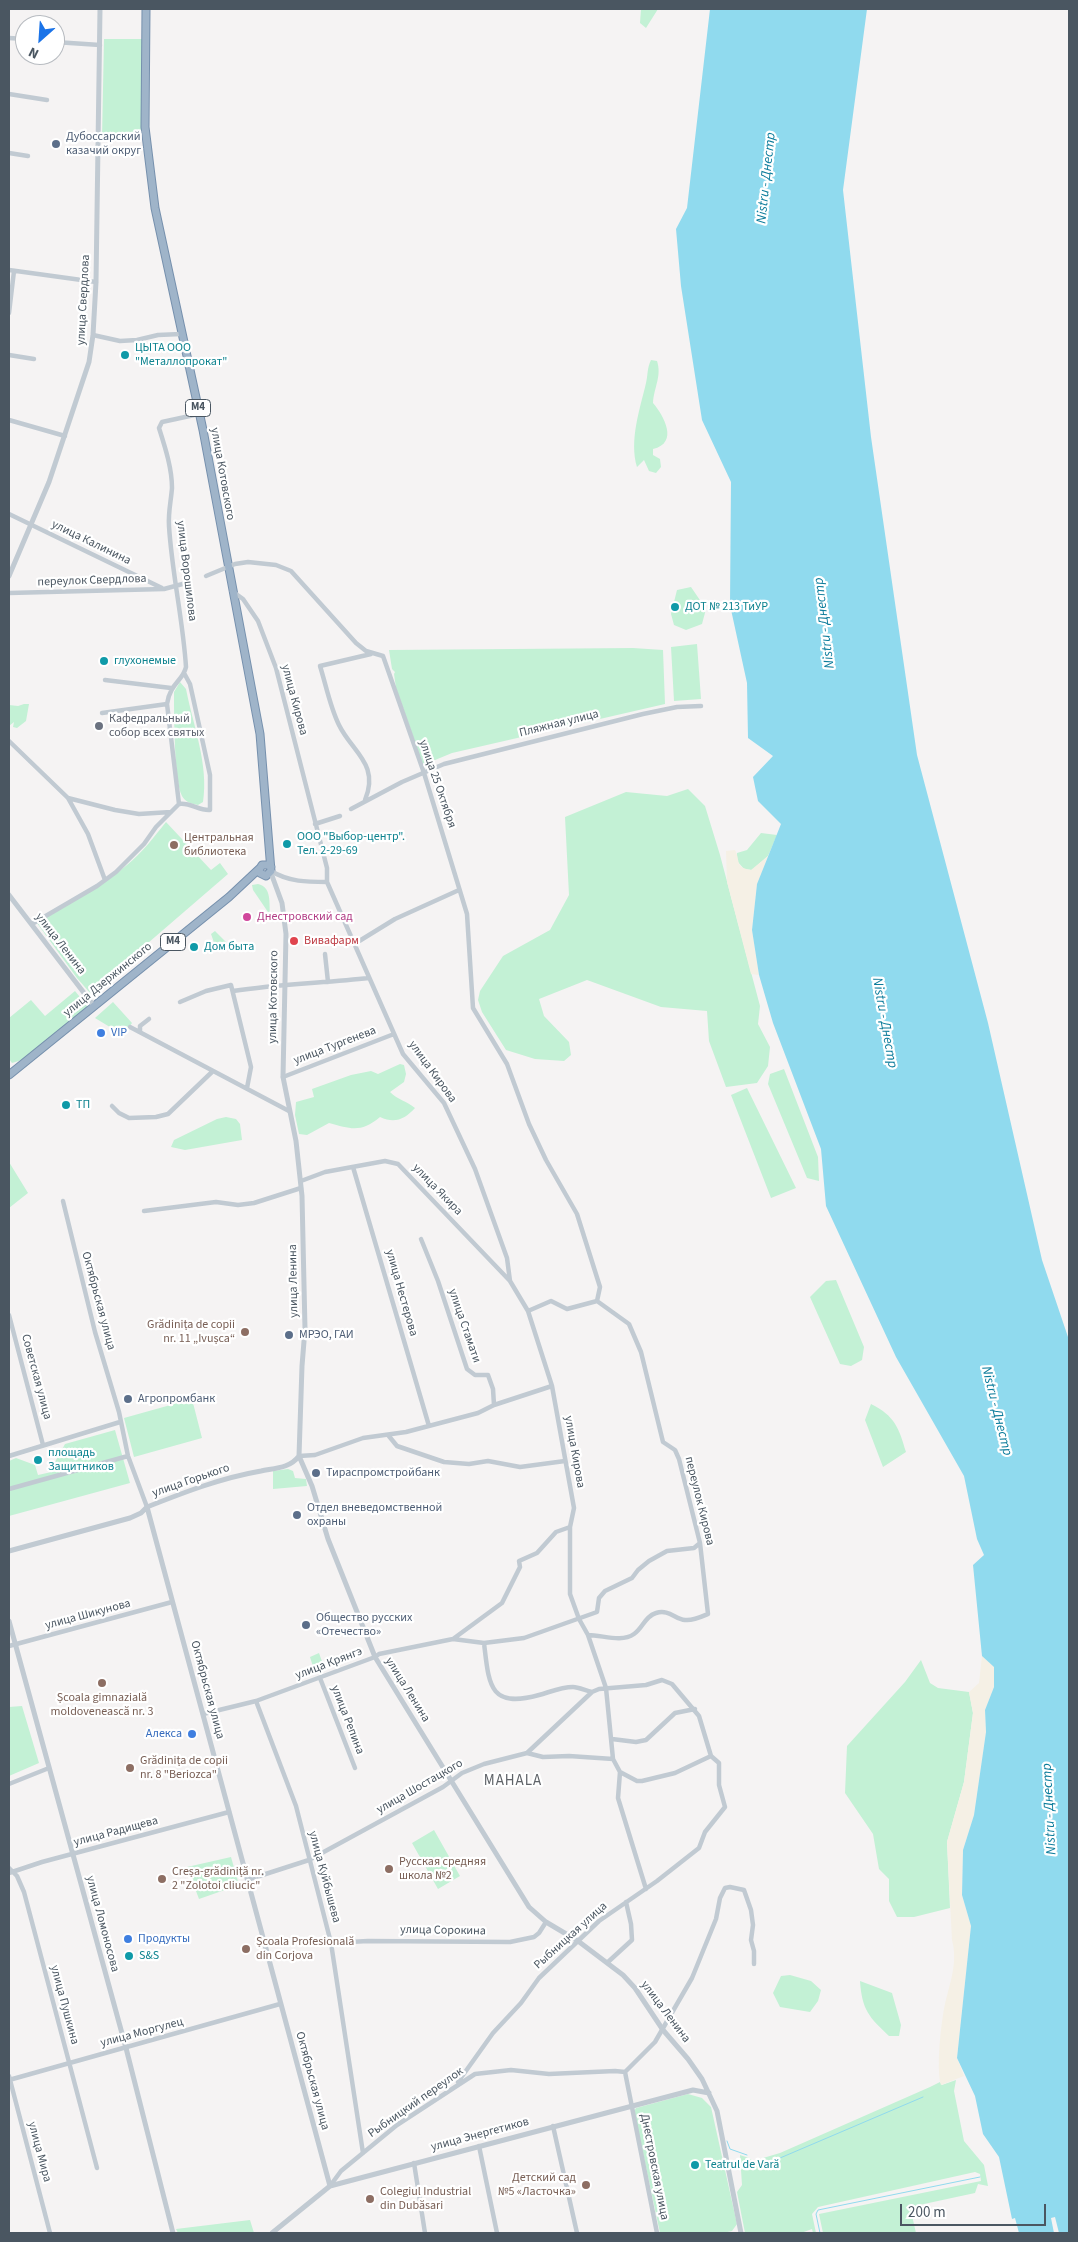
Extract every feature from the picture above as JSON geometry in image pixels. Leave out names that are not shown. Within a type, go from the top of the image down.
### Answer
[{"type":"highway","name":"улица Котовского","points":[[146,9],[146,144],[155,208],[199,414],[260,734],[271,855],[268,873]]},
{"type":"highway","name":"M4","points":[[261,866],[271,855]]},
{"type":"highway","points":[[268,865],[268,873],[260,874],[261,866],[268,865]]},
{"type":"highway","name":"улица Дзержинского","points":[[9,1075],[261,866]]},
{"type":"highway","points":[[250,877],[268,873]]},
{"type":"street","name":"улица Свердлова","points":[[9,576],[33,524],[89,362],[93,336],[96,282],[100,9]]},
{"type":"street","points":[[65,43],[100,45]]},
{"type":"street","points":[[9,94],[47,100]]},
{"type":"street","points":[[9,153],[28,156]]},
{"type":"street","points":[[9,313],[12,270],[96,282]]},
{"type":"street","points":[[93,336],[120,340],[137,340],[158,335],[181,334]]},
{"type":"street","points":[[9,355],[34,359]]},
{"type":"street","name":"улица Ворошилова","points":[[179,804],[187,804],[201,810],[210,810],[212,792],[206,755],[190,684],[184,673],[186,667],[185,643],[169,526],[172,487],[170,469],[159,428],[162,422],[199,414]]},
{"type":"street","points":[[9,420],[65,436]]},
{"type":"street","name":"улица Калинина","points":[[9,514],[33,524],[82,551],[164,589]]},
{"type":"street","name":"улица 25 Октября","points":[[206,576],[227,567],[248,562],[276,565],[291,571],[356,644],[372,654],[382,656],[387,665],[404,722],[424,773],[468,923],[473,1008],[507,1064],[529,1124],[546,1160],[578,1214],[600,1287],[597,1301]]},
{"type":"street","name":"переулок Свердлова","points":[[9,593],[164,589],[190,582]]},
{"type":"street","name":"улица Кирова","points":[[232,591],[243,599],[258,620],[276,668],[314,824],[327,868],[327,882],[356,943],[369,978],[403,1054],[444,1103],[475,1169],[507,1258],[510,1281],[528,1312],[552,1386],[574,1508],[570,1527],[570,1594],[579,1619],[588,1635],[606,1688],[613,1759]]},
{"type":"street","points":[[365,801],[369,785],[367,767],[339,726],[320,666],[372,654]]},
{"type":"street","points":[[32,924],[105,880],[144,844],[156,828],[179,804],[167,704],[171,688],[184,673]]},
{"type":"street","points":[[105,680],[171,688]]},
{"type":"street","points":[[102,713],[167,704]]},
{"type":"street","name":"Пляжная улица","points":[[351,809],[444,764],[642,714],[684,706],[701,706]]},
{"type":"street","points":[[9,741],[68,798],[88,834],[105,880]]},
{"type":"street","points":[[68,798],[139,814],[171,812]]},
{"type":"street","points":[[314,824],[340,816]]},
{"type":"street","points":[[268,873],[300,882],[327,882]]},
{"type":"street","name":"улица Котовского","points":[[268,873],[276,884],[282,903],[286,934],[283,1077],[289,1111]]},
{"type":"street","points":[[356,943],[395,919],[459,890]]},
{"type":"street","name":"улица Ленина","points":[[9,896],[94,1006]]},
{"type":"street","points":[[324,954],[328,982]]},
{"type":"street","points":[[233,991],[286,984],[369,978]]},
{"type":"street","points":[[180,1002],[206,991],[231,985],[251,1067],[247,1088]]},
{"type":"street","points":[[140,1032],[140,1026],[149,1019]]},
{"type":"street","points":[[130,1027],[289,1111]]},
{"type":"street","name":"улица Тургенева","points":[[283,1077],[394,1034]]},
{"type":"street","name":"улица Дзержинского","points":[[9,1070],[27,1062]]},
{"type":"street","points":[[112,1106],[119,1113],[129,1118],[156,1117],[168,1114],[213,1070]]},
{"type":"street","name":"улица Ленина","points":[[289,1111],[301,1184],[305,1328],[302,1366],[300,1456],[312,1486],[328,1539],[375,1657],[529,1907],[546,1922],[608,1962],[635,1988],[663,2030],[688,2059],[709,2093],[721,2129],[739,2233]]},
{"type":"street","name":"улица Якира","points":[[144,1211],[216,1202],[248,1204],[268,1200],[325,1172],[387,1160],[398,1164],[510,1281]]},
{"type":"street","name":"улица Нестерова","points":[[353,1167],[429,1426]]},
{"type":"street","name":"Октябрьская улица","points":[[63,1201],[95,1332],[119,1412],[128,1456],[147,1507],[330,2186]]},
{"type":"street","name":"улица Стамати","points":[[421,1239],[438,1281],[467,1369],[475,1375],[488,1375],[493,1389],[494,1405]]},
{"type":"street","points":[[528,1312],[551,1301],[567,1309],[597,1301]]},
{"type":"street","name":"переулок Кирова","points":[[588,1635],[618,1639],[630,1636],[636,1633],[648,1617],[656,1613],[668,1612],[684,1620],[693,1620],[708,1614],[700,1543],[679,1459],[675,1450],[666,1445],[662,1438],[656,1407],[638,1340],[629,1324],[597,1301]]},
{"type":"street","name":"Советская улица","points":[[9,1315],[43,1445]]},
{"type":"street","name":"улица Горького","points":[[9,1552],[130,1518],[141,1513],[147,1507],[224,1478],[288,1466],[300,1456],[315,1455],[334,1450],[363,1438],[388,1435],[478,1413],[494,1405],[552,1386]]},
{"type":"street","points":[[9,1456],[120,1422]]},
{"type":"street","points":[[388,1435],[397,1446],[444,1462],[468,1464],[488,1461],[520,1468],[565,1462]]},
{"type":"street","points":[[9,1489],[128,1456]]},
{"type":"street","points":[[453,1639],[502,1603],[520,1567],[519,1561],[536,1553],[556,1532],[570,1527]]},
{"type":"street","name":"улица Крянгэ","points":[[203,1714],[256,1701],[379,1654],[453,1639],[484,1643],[524,1638],[597,1612],[599,1598],[605,1591],[632,1578],[638,1570],[657,1556],[673,1549],[694,1548],[700,1543]]},
{"type":"street","name":"улица Шикунова","points":[[9,1646],[172,1602]]},
{"type":"street","name":"улица Ломоносова","points":[[9,1621],[126,2048],[173,2233]]},
{"type":"street","points":[[484,1643],[488,1669],[494,1689],[506,1700],[516,1700],[575,1687],[592,1692]]},
{"type":"street","name":"улица Репина","points":[[320,1678],[355,1768]]},
{"type":"street","points":[[527,1753],[592,1692],[606,1688],[646,1685],[662,1680],[672,1684],[695,1709],[701,1720],[711,1756],[675,1773],[642,1781],[637,1781],[620,1772]]},
{"type":"street","name":"улица Куйбышева","points":[[256,1701],[291,1793],[331,1943],[362,2153]]},
{"type":"street","points":[[612,1739],[636,1742],[646,1740],[675,1713],[695,1709]]},
{"type":"street","name":"улица Шостацкого","points":[[247,1880],[309,1860],[452,1781],[462,1773],[484,1764],[527,1753],[544,1757],[569,1756],[613,1759]]},
{"type":"street","name":"Рыбницкая улица","points":[[456,2085],[493,2033],[521,2002],[539,1978],[599,1922],[699,1848],[705,1832],[725,1807],[718,1784],[719,1763],[711,1756]]},
{"type":"street","points":[[613,1759],[620,1772],[618,1798],[646,1889]]},
{"type":"street","points":[[9,1784],[49,1768]]},
{"type":"street","name":"улица Радищева","points":[[10,1871],[229,1812]]},
{"type":"street","name":"улица Пушкина","points":[[10,1871],[24,1892],[97,2168]]},
{"type":"street","points":[[625,2072],[645,2054],[663,2030],[670,2012],[692,1978],[707,1944],[716,1919],[723,1890],[730,1886],[744,1890],[751,1910],[753,1925],[751,1940],[754,1964]]},
{"type":"street","points":[[608,1962],[632,1940],[631,1924],[626,1902]]},
{"type":"street","name":"улица Сорокина","points":[[331,1943],[368,1941],[510,1942],[534,1937],[546,1922]]},
{"type":"street","name":"улица Моргулец","points":[[9,2078],[126,2048],[280,2004]]},
{"type":"street","name":"Рыбницкий переулок","points":[[330,2186],[342,2171],[397,2125],[456,2085],[476,2074],[511,2070],[549,2074],[625,2072]]},
{"type":"street","name":"Днестровская улица","points":[[625,2072],[657,2233]]},
{"type":"street","name":"улица Мира","points":[[9,2078],[50,2233]]},
{"type":"street","name":"улица Энергетиков","points":[[272,2233],[330,2186],[693,2090],[709,2093]]},
{"type":"street","points":[[554,2126],[577,2233]]},
{"type":"street","points":[[479,2146],[497,2233]]},
{"type":"street","points":[[414,2163],[424,2233]]},
{"type":"green space","points":[[641,9],[658,9],[646,28],[640,23]]},
{"type":"green space","points":[[104,39],[142,39],[141,139],[102,138]]},
{"type":"green space","points":[[651,360],[657,361],[659,372],[653,403],[665,422],[667,429],[666,441],[661,446],[653,449],[653,455],[660,459],[661,467],[656,473],[649,471],[644,460],[637,467],[634,446],[636,425]]},
{"type":"green space","points":[[691,587],[706,609],[702,624],[686,630],[674,625],[671,614],[677,590]]},
{"type":"green space","points":[[697,644],[701,699],[674,701],[671,647]]},
{"type":"green space","points":[[633,648],[663,650],[665,704],[452,753],[423,765],[396,688],[395,672],[392,669],[389,650]]},
{"type":"green space","points":[[180,682],[186,689],[202,759],[204,774],[203,802],[198,805],[183,798],[177,776],[174,692]]},
{"type":"green space","points":[[29,704],[26,721],[17,728],[13,727],[14,722],[9,726],[9,705],[18,706]]},
{"type":"green space","points":[[688,789],[705,806],[760,1006],[758,1024],[770,1047],[768,1066],[757,1083],[726,1087],[709,1041],[707,1011],[661,1007],[587,980],[539,999],[544,1016],[569,1042],[571,1055],[564,1061],[535,1059],[506,1050],[482,1012],[478,1000],[480,991],[503,956],[550,930],[569,895],[565,817],[626,792],[667,796]]},
{"type":"green space","points":[[166,822],[211,870],[220,863],[228,874],[90,993],[37,923],[117,873],[148,845]]},
{"type":"green space","points":[[761,833],[777,835],[768,856],[752,870],[744,869],[737,861],[737,853],[747,850]]},
{"type":"green space","points":[[258,884],[266,888],[268,892],[270,915],[253,890],[252,885]]},
{"type":"green space","points":[[215,931],[227,943],[225,951],[217,951],[211,934]]},
{"type":"green space","points":[[75,991],[88,1007],[25,1059],[12,1063],[9,1059],[9,1018],[31,1000],[45,1016]]},
{"type":"green space","points":[[113,1002],[132,1023],[123,1035],[95,1018]]},
{"type":"green space","points":[[400,1064],[404,1065],[406,1074],[404,1082],[390,1092],[415,1108],[403,1118],[390,1120],[380,1117],[361,1128],[350,1128],[329,1123],[307,1135],[299,1134],[295,1115],[296,1102],[314,1097],[312,1089],[351,1075],[371,1071],[378,1074]]},
{"type":"green space","points":[[784,1069],[818,1157],[819,1181],[807,1178],[768,1084],[770,1074]]},
{"type":"green space","points":[[747,1088],[796,1188],[771,1198],[731,1095]]},
{"type":"green space","points":[[226,1117],[236,1119],[240,1124],[242,1140],[185,1150],[171,1147],[174,1140],[217,1119]]},
{"type":"green space","points":[[9,1162],[28,1193],[9,1208]]},
{"type":"green space","points":[[836,1280],[864,1347],[862,1360],[851,1366],[840,1364],[810,1297],[826,1281]]},
{"type":"green space","points":[[192,1399],[202,1438],[134,1457],[124,1418]]},
{"type":"green space","points":[[871,1404],[891,1418],[898,1429],[906,1452],[883,1467],[865,1420]]},
{"type":"green space","points":[[115,1430],[130,1483],[9,1516],[9,1461],[16,1458],[35,1465],[38,1475],[56,1471],[55,1462],[65,1444]]},
{"type":"green space","points":[[288,1469],[293,1471],[295,1478],[306,1479],[307,1486],[273,1489],[273,1471]]},
{"type":"green space","points":[[319,1653],[325,1670],[315,1673],[310,1657]]},
{"type":"green space","points":[[921,1660],[930,1683],[938,1688],[969,1692],[973,1713],[964,1782],[947,1842],[950,1908],[914,1917],[897,1917],[889,1901],[889,1879],[879,1869],[873,1834],[845,1793],[847,1746],[905,1682]]},
{"type":"green space","points":[[22,1706],[39,1763],[9,1776],[9,1707]]},
{"type":"green space","points":[[434,1830],[460,1876],[438,1889],[412,1843]]},
{"type":"green space","points":[[231,1857],[239,1885],[199,1899],[187,1867]]},
{"type":"green space","points":[[790,1975],[811,1981],[821,1990],[818,2001],[810,2012],[780,2007],[773,1993],[781,1976]]},
{"type":"green space","points":[[860,1981],[892,1993],[901,2025],[899,2036],[889,2036],[872,2018],[865,2006]]},
{"type":"green space","points":[[956,2080],[954,2091],[964,2141],[984,2165],[988,2186],[978,2184],[975,2193],[910,2207],[916,2233],[823,2233],[819,2214],[981,2181],[980,2174],[975,2172],[818,2207],[812,2214],[816,2233],[813,2233],[812,2229],[801,2233],[745,2233],[737,2192],[742,2185],[740,2155],[749,2158],[756,2164],[763,2158],[780,2153],[940,2082],[942,2085]]},
{"type":"green space","points":[[688,2094],[702,2098],[711,2107],[737,2224],[732,2231],[723,2233],[660,2233],[634,2111],[636,2108]]},
{"type":"green space","points":[[250,2220],[254,2233],[178,2233],[176,2229]]},
{"type":"sand","points":[[735,850],[740,865],[751,870],[768,856],[757,885],[752,929],[759,975],[751,974],[727,882],[726,851]]},
{"type":"sand","points":[[982,1656],[994,1667],[994,1687],[985,1710],[986,1732],[974,1815],[963,1850],[962,1895],[971,1926],[957,2058],[964,2076],[941,2085],[939,2057],[941,2033],[945,2004],[953,1972],[954,1957],[947,1842],[964,1782],[973,1713],[969,1692],[979,1683]]},
{"type":"water","name":"Nistru - Днестр","points":[[710,9],[867,9],[843,190],[871,437],[917,755],[988,1023],[1042,1260],[1069,1340],[1069,2233],[1059,2233],[1055,2217],[1051,2218],[1054,2233],[1019,2233],[1015,2218],[1012,2219],[999,2157],[983,2134],[975,2096],[957,2058],[971,1926],[962,1895],[963,1850],[974,1815],[986,1732],[985,1710],[994,1687],[994,1667],[982,1656],[973,1565],[984,1555],[977,1539],[964,1476],[896,1357],[826,1206],[821,1149],[773,1023],[759,975],[752,930],[757,884],[781,824],[758,801],[753,777],[773,756],[748,738],[747,683],[730,605],[731,482],[702,420],[681,286],[676,229],[687,208]]},
{"type":"waterway","points":[[766,2161],[773,2161],[923,2097]]},
{"type":"waterway","points":[[727,2141],[730,2149],[747,2155]]},
{"type":"waterway","points":[[820,2233],[816,2214],[818,2210],[980,2177]]},
{"type":"place","name":"Дубоссарский казачий округ","points":[[56,144]]},
{"type":"place","name":"ЦЫТА ООО \"Металлопрокат\"","points":[[125,355]]},
{"type":"place","name":"ДОТ № 213 ТиУР","points":[[675,607]]},
{"type":"place","name":"глухонемые","points":[[104,661]]},
{"type":"place","name":"Кафедральный собор всех святых","points":[[99,726]]},
{"type":"place","name":"ООО \"Выбор-центр\". Тел. 2-29-69","points":[[287,844]]},
{"type":"place","name":"Центральная библиотека","points":[[174,845]]},
{"type":"place","name":"Днестровский сад","points":[[247,917]]},
{"type":"place","name":"Вивафарм","points":[[294,941]]},
{"type":"place","name":"Дом быта","points":[[194,947]]},
{"type":"place","name":"VIP","points":[[101,1033]]},
{"type":"place","name":"ТП","points":[[66,1105]]},
{"type":"place","name":"Grădinița de copii nr. 11 „Ivușca“","points":[[245,1332]]},
{"type":"place","name":"МРЭО, ГАИ","points":[[289,1335]]},
{"type":"place","name":"Агропромбанк","points":[[128,1399]]},
{"type":"place","name":"площадь Защитников","points":[[38,1460]]},
{"type":"place","name":"Тираспромстройбанк","points":[[316,1473]]},
{"type":"place","name":"Отдел вневедомственной охраны","points":[[297,1515]]},
{"type":"place","name":"Общество русских «Отечество»","points":[[306,1625]]},
{"type":"place","name":"Școala gimnazială moldovenească nr. 3","points":[[102,1683]]},
{"type":"place","name":"Алекса","points":[[192,1734]]},
{"type":"place","name":"Grădinița de copii nr. 8 \"Beriozca\"","points":[[130,1768]]},
{"type":"place","name":"Русская средняя школа №2","points":[[389,1869]]},
{"type":"place","name":"Creșa-grădiniță nr. 2 \"Zolotoi cliucic\"","points":[[162,1879]]},
{"type":"place","name":"Продукты","points":[[128,1939]]},
{"type":"place","name":"Școala Profesională din Corjova","points":[[246,1949]]},
{"type":"place","name":"S&S","points":[[129,1956]]},
{"type":"place","name":"Teatrul de Vară","points":[[695,2165]]},
{"type":"place","name":"Детский сад №5 «Ласточка»","points":[[586,2185]]},
{"type":"place","name":"Colegiul Industrial din Dubăsari","points":[[370,2199]]},
{"type":"district","name":"MAHALA","points":[[513,1782]]}]
